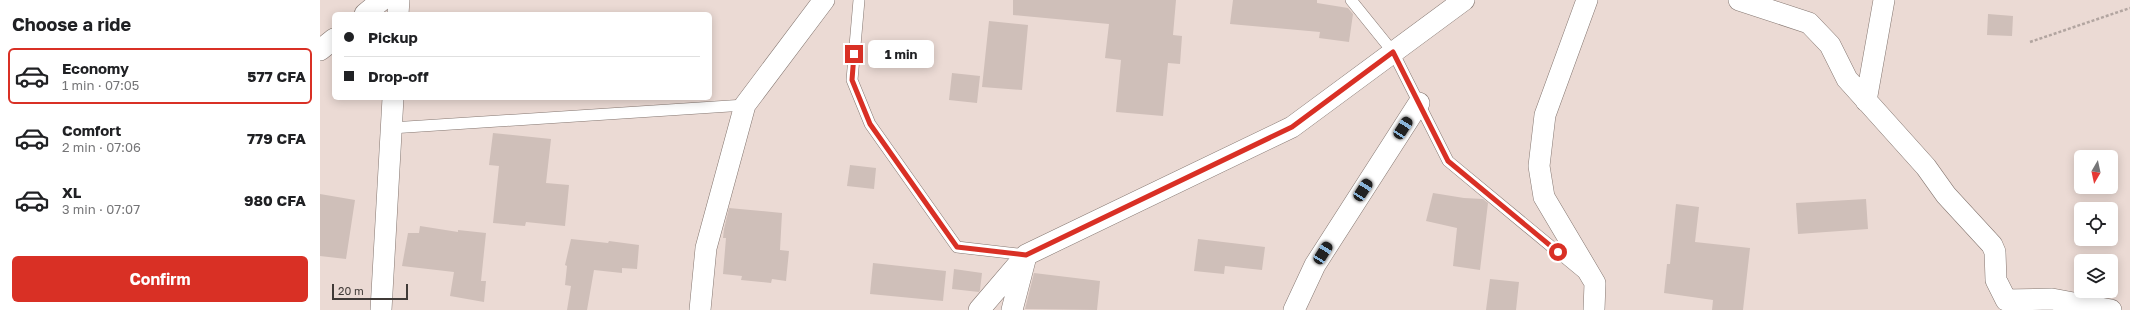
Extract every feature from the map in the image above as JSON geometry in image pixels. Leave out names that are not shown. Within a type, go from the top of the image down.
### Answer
[{"type":"street","points":[[367,12],[382,0]]},
{"type":"street","points":[[398,12],[399,0]]},
{"type":"street","points":[[700,310],[706,248],[745,106],[824,0]]},
{"type":"street","points":[[980,310],[1026,255],[1292,127],[1464,0]]},
{"type":"street","points":[[1587,0],[1544,115],[1539,166],[1544,197],[1595,283],[1594,310]]},
{"type":"street","points":[[1739,0],[1809,24],[1830,45],[1847,79],[1866,102],[1926,167],[1946,196],[1992,245],[1995,252],[1996,280],[2006,300],[2052,299],[2111,310]]},
{"type":"street","points":[[1866,102],[1884,0]]},
{"type":"street","points":[[320,50],[332,41]]},
{"type":"street","points":[[381,310],[393,100]]},
{"type":"street","points":[[1294,310],[1315,265],[1419,103]]},
{"type":"street","points":[[1012,310],[1026,255]]},
{"type":"lane","points":[[860,0],[852,80],[870,124],[957,247],[1026,255]]},
{"type":"lane","points":[[1351,0],[1393,52],[1448,161],[1595,283]]},
{"type":"lane","points":[[392,128],[745,106]]},
{"type":"path","points":[[2030,42],[2130,8]]},
{"type":"building","points":[[1013,0],[1176,0],[1173,35],[1182,36],[1180,64],[1168,63],[1163,116],[1116,112],[1121,60],[1105,58],[1109,24],[1013,15]]},
{"type":"building","points":[[1233,0],[1317,0],[1317,3],[1348,8],[1353,14],[1349,42],[1319,38],[1320,32],[1230,24]]},
{"type":"building","points":[[1988,14],[2013,16],[2012,36],[1987,35]]},
{"type":"building","points":[[989,21],[1028,25],[1022,90],[982,87]]},
{"type":"building","points":[[952,73],[980,76],[977,103],[949,100]]},
{"type":"building","points":[[493,133],[551,139],[546,183],[569,185],[565,226],[526,222],[525,226],[493,223],[499,166],[489,165]]},
{"type":"building","points":[[850,165],[876,168],[874,189],[847,186]]},
{"type":"building","points":[[1433,193],[1464,198],[1483,199],[1488,203],[1480,270],[1453,266],[1457,228],[1426,221]]},
{"type":"building","points":[[320,194],[355,200],[346,259],[320,256]]},
{"type":"building","points":[[1866,199],[1868,229],[1798,234],[1796,203]]},
{"type":"building","points":[[1676,204],[1699,207],[1695,242],[1750,248],[1743,310],[1712,310],[1713,300],[1664,293],[1667,264],[1670,264]]},
{"type":"building","points":[[729,208],[782,213],[780,250],[789,251],[786,281],[772,279],[771,283],[741,280],[742,276],[723,274],[726,238],[723,238]]},
{"type":"building","points":[[420,226],[458,232],[458,230],[486,233],[481,281],[486,281],[484,302],[450,296],[454,272],[402,266],[408,233],[419,233]]},
{"type":"building","points":[[571,239],[608,243],[609,241],[639,245],[637,269],[622,268],[622,273],[594,270],[587,310],[567,310],[571,286],[565,285],[567,266],[565,265]]},
{"type":"building","points":[[1198,239],[1265,247],[1262,270],[1225,266],[1224,274],[1194,271]]},
{"type":"building","points":[[873,263],[946,271],[943,301],[870,294]]},
{"type":"building","points":[[954,269],[982,273],[979,292],[952,289]]},
{"type":"building","points":[[1034,273],[1100,281],[1097,310],[1025,309]]},
{"type":"building","points":[[1490,279],[1519,282],[1516,310],[1486,310]]},
{"type":"route","points":[[854,54],[852,80],[870,124],[957,247],[1026,255],[1292,127],[1393,52],[1448,161],[1558,252]]}]
